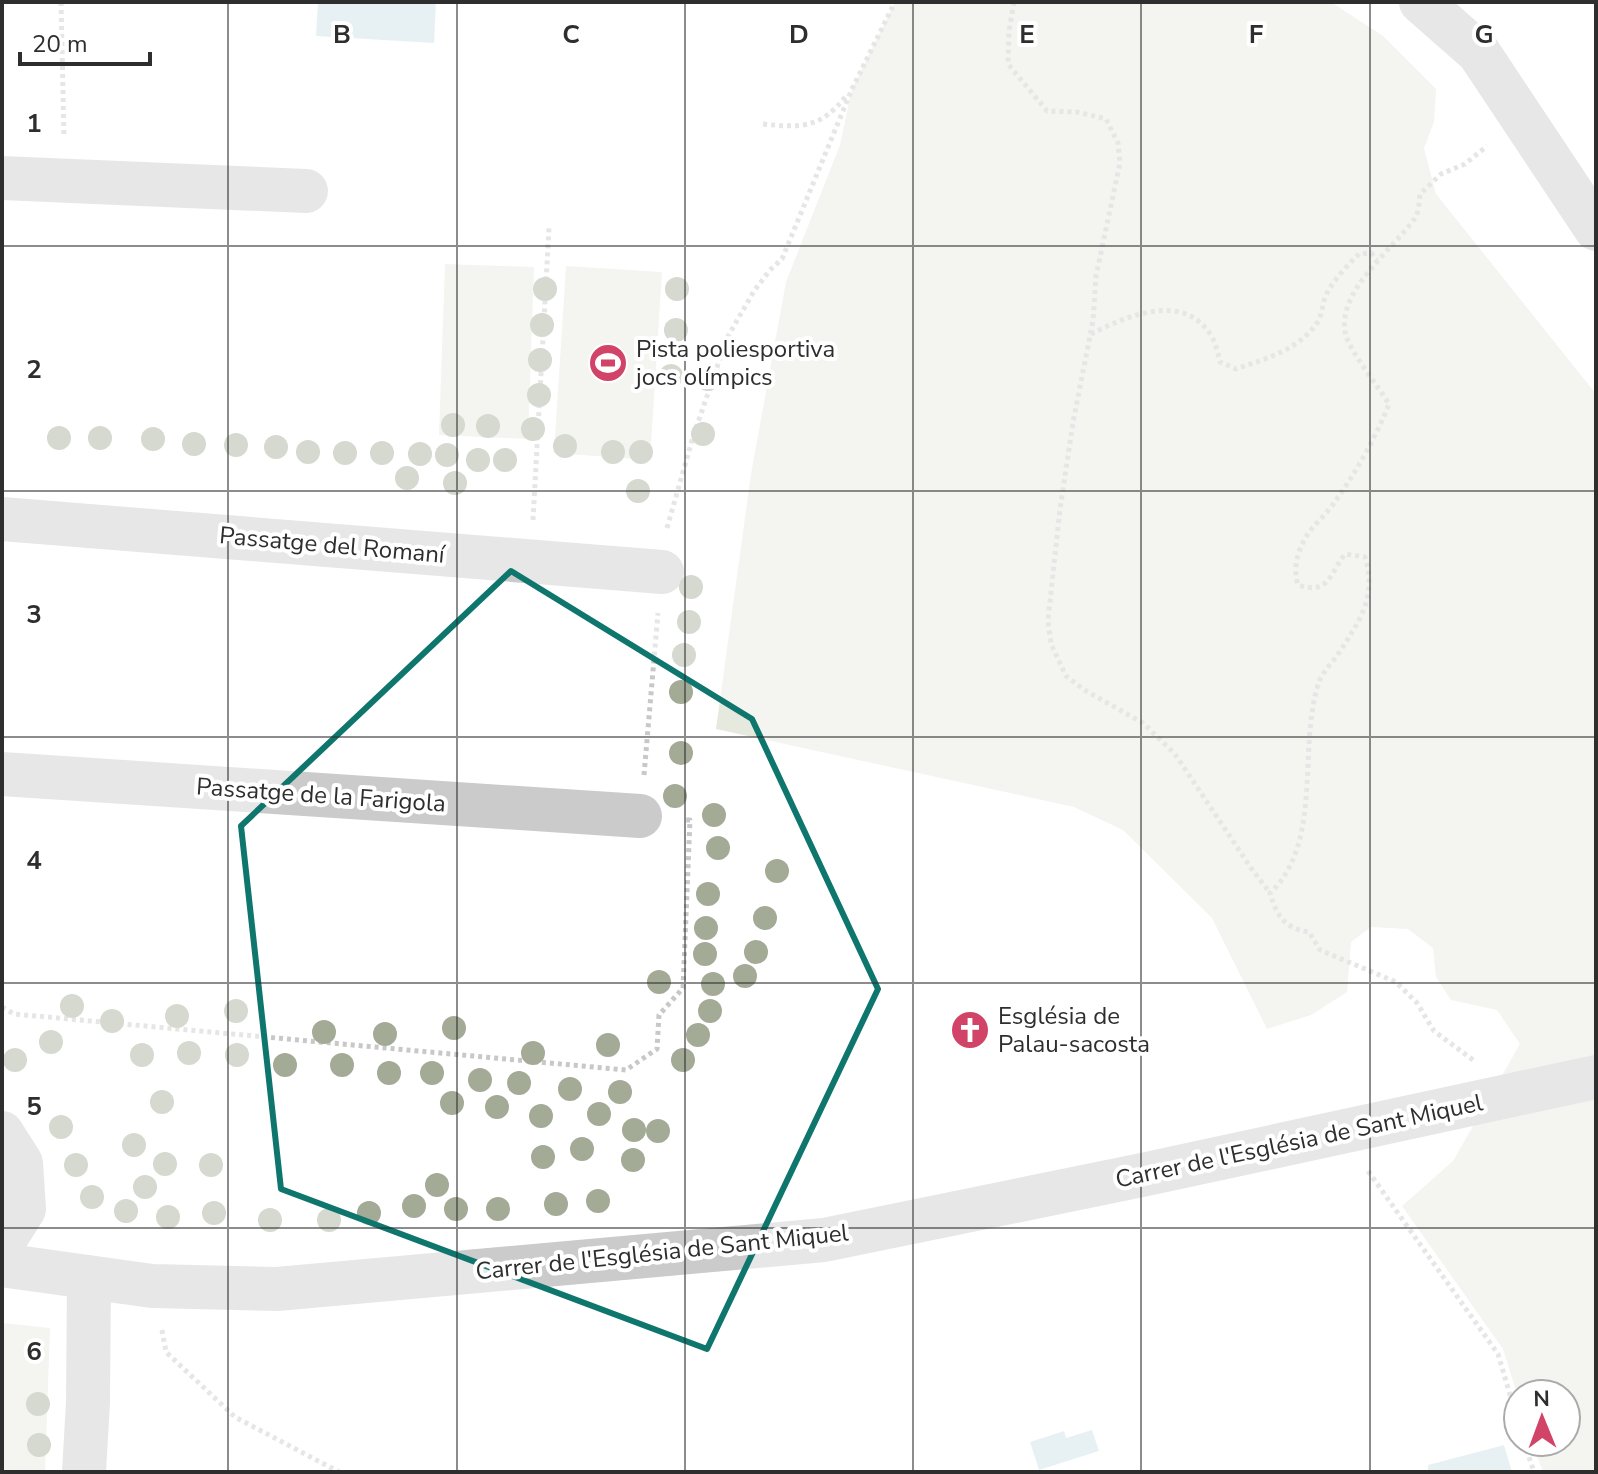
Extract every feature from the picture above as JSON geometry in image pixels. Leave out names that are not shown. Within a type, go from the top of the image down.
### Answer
[{"type":"street","points":[[1421,2],[1479,53],[1596,229]]},
{"type":"street","points":[[2,178],[306,191]]},
{"type":"street","name":"Passatge del Romaní","points":[[2,519],[662,572]]},
{"type":"street","name":"Passatge de la Farigola","points":[[2,774],[640,816]]},
{"type":"street","name":"Carrer de l'Església de Sant Miquel","points":[[2,1265],[152,1286],[277,1289],[824,1240],[1596,1077]]},
{"type":"street","points":[[2,1133],[21,1163],[24,1209],[2,1244]]},
{"type":"street","points":[[84,1472],[89,1277]]},
{"type":"path","points":[[61,2],[65,180]]},
{"type":"path","points":[[2,1007],[14,1014],[626,1070],[657,1049],[659,1015],[683,988],[690,820],[640,816],[663,541],[693,437],[727,338],[754,291],[782,259],[852,89],[895,2]]},
{"type":"path","points":[[1014,2],[1008,64],[1047,111],[1077,112],[1106,119],[1118,143],[1120,163],[1096,276],[1091,334],[1060,509],[1048,620],[1051,644],[1066,676],[1143,723],[1175,754],[1270,893],[1277,914],[1285,924],[1309,932],[1320,950],[1396,982],[1417,1003],[1434,1031],[1519,1094]]},
{"type":"path","points":[[763,124],[792,127],[815,123],[833,113],[852,89]]},
{"type":"path","points":[[1270,893],[1285,879],[1298,842],[1319,680],[1364,615],[1371,576],[1365,557],[1345,554],[1326,584],[1311,589],[1298,585],[1293,571],[1306,537],[1346,486],[1377,433],[1389,404],[1347,338],[1344,323],[1349,301],[1377,260],[1417,216],[1420,194],[1441,174],[1465,164],[1524,120]]},
{"type":"path","points":[[531,561],[549,228]]},
{"type":"path","points":[[1091,334],[1118,320],[1147,312],[1175,311],[1193,316],[1212,337],[1220,362],[1236,369],[1285,352],[1302,340],[1319,320],[1326,294],[1346,267],[1359,254],[1371,253],[1377,260]]},
{"type":"path","points":[[1340,1132],[1498,1354],[1505,1378]]},
{"type":"path","points":[[152,1286],[166,1352],[235,1417],[339,1472]]},
{"type":"highlighted area","points":[[511,571],[752,719],[878,989],[707,1349],[281,1189],[241,826]]},
{"type":"shaded area","points":[[895,2],[1331,2],[1383,36],[1436,89],[1434,122],[1424,148],[1436,194],[1596,394],[1596,1472],[1543,1472],[1538,1458],[1582,1458],[1582,1378],[1512,1378],[1503,1349],[1402,1206],[1453,1161],[1520,1044],[1497,1010],[1451,1000],[1436,977],[1433,948],[1408,929],[1371,927],[1351,942],[1347,992],[1311,1015],[1267,1029],[1212,918],[1123,830],[1074,807],[716,729],[751,474],[786,282],[840,145],[852,89]]},
{"type":"shaded area","points":[[445,264],[534,267],[528,439],[439,435]]},
{"type":"shaded area","name":"Pista poliesportiva jocs olímpics","points":[[566,266],[662,272],[650,460],[554,453]]},
{"type":"shaded area","points":[[2,1323],[50,1328],[45,1472],[2,1472]]},
{"type":"water","points":[[318,2],[436,2],[434,43],[316,36]]},
{"type":"water","points":[[1092,1430],[1099,1451],[1039,1470],[1030,1442],[1064,1431],[1066,1438]]},
{"type":"water","points":[[1502,1446],[1502,1458],[1508,1458],[1512,1472],[1428,1472],[1428,1465]]},
{"type":"place","name":"Pista poliesportiva jocs olímpics","points":[[608,363]]},
{"type":"place","name":"Església de Palau-sacosta","points":[[970,1030]]}]
